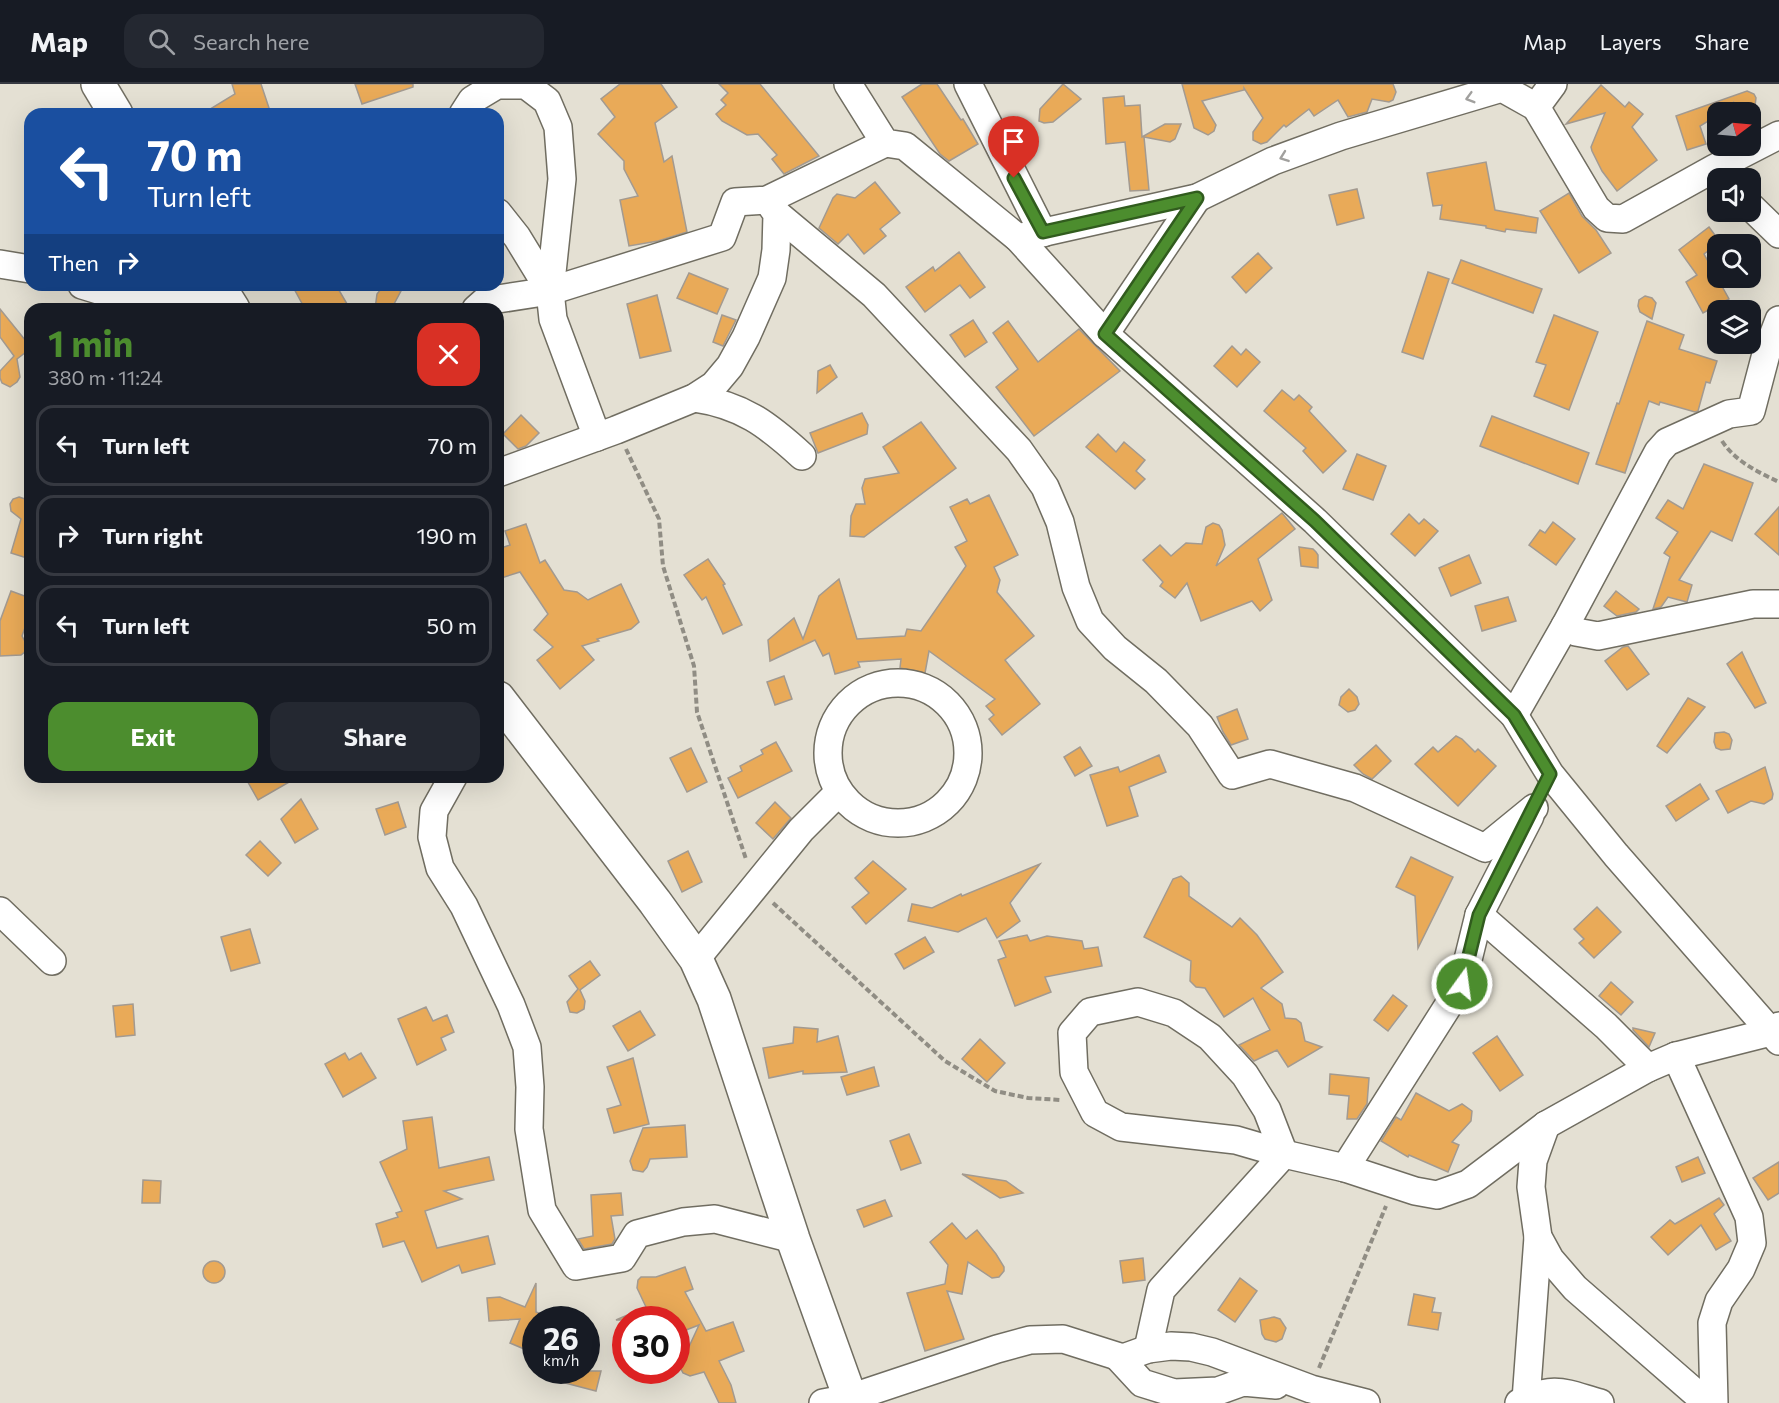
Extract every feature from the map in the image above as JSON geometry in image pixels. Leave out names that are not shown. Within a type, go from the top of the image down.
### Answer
[{"type":"street","points":[[98,84],[112,108]]},
{"type":"street","points":[[849,84],[885,143]]},
{"type":"street","points":[[968,84],[1031,235],[1105,334],[1315,521],[1514,715],[1550,774],[1623,863],[1776,1033],[1676,1056],[1648,1068],[1546,1125],[1468,1184],[1437,1196],[1344,1168],[1284,1154],[1236,1140],[1121,1127],[1095,1113],[1074,1071],[1072,1033],[1090,1012],[1138,1002],[1173,1013],[1210,1037],[1245,1076],[1267,1110],[1284,1154]]},
{"type":"street","points":[[1536,107],[1552,84]]},
{"type":"street","points":[[467,108],[472,100],[497,85],[526,85],[547,101],[558,127],[562,178],[550,291],[553,319],[606,434]]},
{"type":"street","points":[[772,207],[885,143],[905,146],[1031,235],[1197,198],[1273,161],[1341,136],[1502,88],[1536,107],[1596,208],[1607,218],[1623,219],[1707,179]]},
{"type":"street","points":[[1727,168],[1779,135]]},
{"type":"street","points":[[1105,334],[1197,198]]},
{"type":"street","points":[[483,303],[550,291],[722,237],[735,202],[772,207],[874,295],[1019,450],[1045,487],[1060,522],[1076,587],[1090,621],[1115,648],[1156,681],[1200,726],[1232,775],[1270,764],[1355,788],[1485,848],[1534,808]]},
{"type":"street","points":[[504,471],[606,434],[693,398],[714,385],[730,366],[746,338],[772,278],[776,250],[772,207]]},
{"type":"street","points":[[1761,217],[1779,234]]},
{"type":"street","points":[[504,221],[517,237],[550,291]]},
{"type":"street","points":[[0,264],[24,268]]},
{"type":"street","points":[[102,291],[118,296],[171,297],[224,294]]},
{"type":"street","points":[[1514,715],[1565,626],[1658,452],[1667,442],[1729,414],[1751,411],[1766,354],[1779,320]]},
{"type":"street","points":[[693,398],[718,401],[748,414],[772,429],[802,456]]},
{"type":"street","points":[[1565,626],[1576,632],[1598,636],[1753,604],[1779,604]]},
{"type":"street","points":[[885,683],[913,684],[938,695],[957,715],[968,741],[967,768],[956,794],[936,813],[911,823],[883,823],[858,812],[838,792],[828,766],[829,739],[839,713],[859,694],[885,683]]},
{"type":"street","points":[[504,706],[696,959],[714,999],[842,1401],[1030,1340],[1063,1339],[1123,1358]]},
{"type":"street","points":[[1344,1168],[1462,984],[1479,915],[1550,774]]},
{"type":"street","points":[[450,783],[434,811],[432,837],[440,868],[464,906],[511,1005],[527,1047],[530,1088],[529,1129],[542,1210],[576,1266],[621,1258],[637,1234],[683,1222],[715,1219],[792,1239]]},
{"type":"street","points":[[696,959],[801,830],[838,792]]},
{"type":"street","points":[[0,911],[52,961]]},
{"type":"street","points":[[1479,915],[1606,1026],[1648,1068]]},
{"type":"street","points":[[1676,1056],[1749,1217],[1752,1243],[1741,1269],[1719,1301],[1712,1323],[1714,1403]]},
{"type":"street","points":[[1546,1125],[1533,1161],[1531,1187],[1538,1237],[1523,1401],[1542,1393],[1559,1392],[1600,1403]]},
{"type":"street","points":[[1148,1348],[1161,1290],[1284,1154]]},
{"type":"street","points":[[1538,1237],[1550,1259],[1575,1288],[1707,1403]]},
{"type":"street","points":[[1311,1389],[1243,1382],[1220,1397],[1174,1393],[1142,1383],[1118,1357],[1123,1358],[1148,1348],[1191,1347],[1212,1352],[1311,1389],[1366,1403]]},
{"type":"path","points":[[1710,423],[1727,449],[1748,467],[1779,482]]},
{"type":"path","points":[[606,434],[641,477],[659,519],[663,566],[694,666],[697,712],[755,886],[945,1061],[995,1091],[1028,1098],[1062,1101],[1095,1113]]},
{"type":"path","points":[[1311,1389],[1396,1183]]},
{"type":"building","points":[[232,84],[261,84],[269,108],[212,108],[235,94]]},
{"type":"building","points":[[355,84],[413,84],[413,87],[362,104]]},
{"type":"building","points":[[620,84],[661,84],[677,107],[655,123],[664,162],[672,156],[687,232],[658,241],[629,246],[620,200],[638,196],[624,169],[624,161],[598,134],[615,117],[601,99]]},
{"type":"building","points":[[719,84],[760,84],[819,156],[784,174],[772,159],[777,155],[758,134],[747,135],[722,121],[716,114],[726,105],[721,100],[728,93]]},
{"type":"building","points":[[922,84],[937,84],[978,144],[949,161],[940,154],[902,97]]},
{"type":"building","points":[[1063,84],[1081,99],[1053,122],[1039,121],[1040,109]]},
{"type":"building","points":[[1182,84],[1393,84],[1396,92],[1393,100],[1389,102],[1372,99],[1367,112],[1348,117],[1338,100],[1314,116],[1309,109],[1286,127],[1284,125],[1267,142],[1261,144],[1253,140],[1253,132],[1263,118],[1244,88],[1244,90],[1202,101],[1216,125],[1214,131],[1208,135],[1194,128]]},
{"type":"building","points":[[1601,85],[1625,107],[1629,102],[1643,114],[1632,127],[1657,160],[1617,191],[1602,171],[1591,147],[1605,113],[1566,124]]},
{"type":"building","points":[[1747,91],[1754,94],[1756,98],[1756,102],[1716,102]]},
{"type":"building","points":[[1124,96],[1125,106],[1140,105],[1142,137],[1165,124],[1181,124],[1175,139],[1170,142],[1144,137],[1149,190],[1130,191],[1125,142],[1106,144],[1103,98]]},
{"type":"building","points":[[1707,105],[1707,122],[1700,126],[1706,144],[1687,150],[1676,116]]},
{"type":"building","points":[[1486,162],[1495,210],[1538,218],[1536,233],[1506,229],[1505,232],[1486,228],[1486,226],[1440,219],[1442,205],[1433,206],[1427,173]]},
{"type":"building","points":[[875,182],[900,213],[880,229],[886,236],[864,254],[848,234],[838,244],[819,228],[837,194],[855,198]]},
{"type":"building","points":[[1357,189],[1364,218],[1337,225],[1329,195]]},
{"type":"building","points":[[1569,193],[1582,216],[1596,230],[1611,253],[1579,273],[1540,211]]},
{"type":"building","points":[[1709,227],[1714,234],[1707,234],[1707,252],[1704,254],[1707,259],[1707,288],[1723,288],[1729,299],[1707,300],[1707,311],[1703,313],[1686,282],[1697,275],[1679,250]]},
{"type":"building","points":[[959,252],[985,287],[970,298],[960,285],[925,312],[906,287],[933,267],[935,271]]},
{"type":"building","points":[[1258,253],[1272,268],[1246,293],[1232,277]]},
{"type":"building","points":[[1461,260],[1542,289],[1533,313],[1452,283]]},
{"type":"building","points":[[1428,272],[1449,279],[1423,359],[1402,352]]},
{"type":"building","points":[[689,273],[728,289],[717,314],[677,298]]},
{"type":"building","points":[[295,291],[340,291],[346,303],[302,303]]},
{"type":"building","points":[[379,291],[401,291],[395,303],[376,303]]},
{"type":"building","points":[[657,295],[671,351],[640,358],[627,304]]},
{"type":"building","points":[[1645,296],[1652,298],[1656,303],[1652,319],[1640,312],[1638,306],[1639,300]]},
{"type":"building","points":[[0,309],[24,339],[24,354],[17,359],[20,377],[10,387],[2,383],[0,371],[14,356],[0,337]]},
{"type":"building","points":[[722,315],[736,320],[723,346],[713,342]]},
{"type":"building","points":[[1554,315],[1598,332],[1569,410],[1534,396],[1546,365],[1536,362]]},
{"type":"building","points":[[973,320],[987,342],[965,357],[950,335]]},
{"type":"building","points":[[1008,321],[1038,362],[1079,329],[1120,371],[1034,436],[996,387],[1018,369],[993,333]]},
{"type":"building","points":[[1647,321],[1684,335],[1679,349],[1717,361],[1710,383],[1706,382],[1698,411],[1660,402],[1659,405],[1649,401],[1625,473],[1596,464]]},
{"type":"building","points":[[1232,346],[1241,355],[1246,349],[1260,362],[1237,387],[1214,366]]},
{"type":"building","points":[[830,365],[837,377],[817,393],[818,371]]},
{"type":"building","points":[[1282,390],[1294,400],[1299,395],[1312,407],[1309,411],[1346,451],[1323,473],[1303,451],[1306,448],[1264,411]]},
{"type":"building","points":[[862,413],[868,425],[867,434],[818,453],[810,433]]},
{"type":"building","points":[[521,415],[539,433],[526,446],[518,449],[504,433]]},
{"type":"building","points":[[1492,416],[1589,453],[1578,484],[1480,446]]},
{"type":"building","points":[[921,422],[956,468],[864,537],[850,536],[851,516],[856,504],[865,504],[862,488],[865,479],[899,473],[883,447]]},
{"type":"building","points":[[1098,434],[1116,452],[1124,442],[1145,460],[1136,471],[1145,479],[1135,489],[1086,447]]},
{"type":"building","points":[[1357,454],[1386,466],[1373,500],[1343,489]]},
{"type":"building","points":[[1704,464],[1753,483],[1732,541],[1711,531],[1679,580],[1692,585],[1687,602],[1668,597],[1661,607],[1653,609],[1670,557],[1664,553],[1678,532],[1656,518],[1668,500],[1683,509]]},
{"type":"building","points":[[989,495],[1018,555],[994,567],[1000,580],[997,592],[1034,636],[1005,660],[1040,704],[1002,735],[989,719],[994,715],[986,706],[995,699],[929,651],[925,673],[900,668],[901,659],[858,662],[860,667],[835,674],[829,653],[823,656],[815,640],[770,661],[768,640],[794,618],[803,639],[819,596],[839,579],[857,639],[905,636],[907,629],[921,631],[966,566],[955,547],[967,541],[950,507],[967,499],[970,504]]},
{"type":"building","points":[[19,497],[24,499],[24,557],[11,553],[21,519],[11,511],[10,504],[13,499]]},
{"type":"building","points":[[1779,507],[1779,555],[1755,534]]},
{"type":"building","points":[[1282,513],[1295,529],[1258,559],[1272,600],[1260,611],[1252,601],[1201,621],[1187,583],[1175,598],[1160,586],[1163,582],[1143,560],[1160,545],[1171,556],[1186,543],[1202,544],[1206,527],[1213,523],[1219,525],[1222,530],[1225,545],[1216,566]]},
{"type":"building","points":[[1409,514],[1419,524],[1424,519],[1438,531],[1415,556],[1391,534]]},
{"type":"building","points":[[1553,522],[1575,539],[1556,565],[1529,545],[1540,530],[1545,533]]},
{"type":"building","points":[[526,524],[540,563],[545,560],[564,590],[577,592],[588,600],[621,584],[639,622],[631,629],[582,646],[594,660],[560,689],[537,660],[553,647],[534,630],[548,614],[520,572],[504,577],[504,547],[510,545],[505,531]]},
{"type":"building","points":[[1299,547],[1313,549],[1316,552],[1318,568],[1301,566]]},
{"type":"building","points":[[1469,555],[1481,583],[1451,596],[1439,568]]},
{"type":"building","points":[[708,559],[725,584],[723,585],[742,625],[723,634],[706,597],[702,600],[684,575]]},
{"type":"building","points":[[11,591],[24,596],[22,636],[24,653],[21,655],[0,656],[0,621]]},
{"type":"building","points":[[1616,591],[1639,609],[1636,612],[1617,616],[1604,606]]},
{"type":"building","points":[[1508,597],[1516,621],[1482,631],[1475,606]]},
{"type":"building","points":[[1628,646],[1649,674],[1627,690],[1605,661],[1623,647]]},
{"type":"building","points":[[1742,652],[1766,703],[1755,708],[1727,664]]},
{"type":"building","points":[[784,676],[792,699],[775,705],[767,682]]},
{"type":"building","points":[[1349,689],[1357,697],[1359,704],[1355,710],[1348,712],[1339,705],[1341,697]]},
{"type":"building","points":[[1688,698],[1705,707],[1667,753],[1657,746]]},
{"type":"building","points":[[1237,709],[1248,739],[1231,745],[1217,717]]},
{"type":"building","points":[[1715,733],[1729,734],[1732,740],[1730,749],[1721,750],[1716,748]]},
{"type":"building","points":[[1456,736],[1475,752],[1478,749],[1496,766],[1458,806],[1415,764],[1433,747],[1438,752]]},
{"type":"building","points":[[776,742],[792,771],[738,798],[728,778],[742,771],[740,766],[763,754],[761,750]]},
{"type":"building","points":[[1376,745],[1391,761],[1372,779],[1354,765]]},
{"type":"building","points":[[1080,747],[1092,766],[1075,776],[1064,757]]},
{"type":"building","points":[[691,748],[707,782],[687,792],[670,758]]},
{"type":"building","points":[[1159,755],[1166,772],[1129,787],[1138,816],[1107,826],[1090,775],[1118,767],[1120,772]]},
{"type":"building","points":[[1765,767],[1773,794],[1772,799],[1764,804],[1751,801],[1728,813],[1716,791]]},
{"type":"building","points":[[248,783],[288,783],[258,800]]},
{"type":"building","points":[[1700,784],[1709,799],[1676,821],[1666,806]]},
{"type":"building","points":[[301,799],[318,829],[295,843],[281,819]]},
{"type":"building","points":[[398,802],[406,827],[385,835],[376,809]]},
{"type":"building","points":[[775,802],[791,818],[773,839],[756,823]]},
{"type":"building","points":[[260,841],[281,863],[268,876],[246,855]]},
{"type":"building","points":[[688,851],[702,882],[682,892],[668,861]]},
{"type":"building","points":[[1411,857],[1453,877],[1418,948],[1415,896],[1396,887]]},
{"type":"building","points":[[873,861],[906,889],[866,924],[852,907],[869,893],[855,878]]},
{"type":"building","points":[[1040,864],[1010,903],[1020,921],[997,938],[986,918],[958,932],[908,921],[912,904],[932,908],[961,894],[962,896]]},
{"type":"building","points":[[1181,876],[1189,883],[1189,896],[1232,927],[1240,918],[1257,935],[1283,972],[1261,988],[1282,1004],[1285,1018],[1296,1019],[1301,1023],[1305,1041],[1322,1047],[1288,1067],[1277,1050],[1254,1061],[1239,1045],[1270,1030],[1253,998],[1224,1017],[1205,988],[1196,987],[1190,981],[1191,961],[1144,937],[1173,879]]},
{"type":"building","points":[[1597,907],[1621,932],[1594,958],[1579,943],[1584,939],[1574,929]]},
{"type":"building","points":[[250,929],[260,963],[231,971],[221,937]]},
{"type":"building","points":[[1027,935],[1030,941],[1047,936],[1082,941],[1084,949],[1098,947],[1102,966],[1045,977],[1051,992],[1015,1006],[998,960],[1006,957],[999,941]]},
{"type":"building","points":[[925,937],[934,952],[904,969],[895,954]]},
{"type":"building","points":[[590,961],[600,975],[580,990],[585,1001],[584,1009],[577,1013],[570,1012],[567,1002],[578,989],[569,976]]},
{"type":"building","points":[[1611,982],[1633,1002],[1621,1015],[1599,996]]},
{"type":"building","points":[[1393,995],[1407,1006],[1388,1031],[1374,1020]]},
{"type":"building","points":[[133,1004],[135,1035],[116,1037],[113,1006]]},
{"type":"building","points":[[426,1007],[433,1021],[447,1015],[454,1032],[441,1038],[446,1050],[417,1065],[398,1019]]},
{"type":"building","points":[[640,1011],[655,1035],[628,1051],[613,1026]]},
{"type":"building","points":[[794,1027],[818,1029],[817,1042],[838,1036],[847,1072],[803,1074],[803,1071],[769,1078],[763,1048],[793,1043]]},
{"type":"building","points":[[1633,1028],[1655,1033],[1649,1047],[1633,1030]]},
{"type":"building","points":[[1497,1036],[1523,1075],[1500,1091],[1473,1053]]},
{"type":"building","points":[[980,1039],[1005,1063],[987,1082],[962,1059]]},
{"type":"building","points":[[345,1053],[349,1060],[361,1053],[376,1078],[343,1097],[325,1064]]},
{"type":"building","points":[[633,1058],[649,1124],[614,1133],[607,1109],[621,1105],[607,1067]]},
{"type":"building","points":[[874,1067],[879,1086],[847,1095],[841,1077]]},
{"type":"building","points":[[1330,1074],[1369,1078],[1367,1104],[1357,1119],[1347,1119],[1349,1096],[1329,1094]]},
{"type":"building","points":[[1416,1093],[1449,1111],[1462,1104],[1472,1111],[1471,1121],[1452,1142],[1459,1145],[1448,1172],[1409,1155],[1408,1157],[1381,1141],[1396,1117],[1401,1120]]},
{"type":"building","points":[[432,1117],[439,1168],[489,1157],[494,1180],[444,1191],[462,1199],[425,1211],[437,1248],[488,1236],[495,1264],[462,1273],[459,1265],[422,1282],[404,1241],[383,1247],[376,1224],[398,1217],[396,1213],[402,1211],[380,1162],[407,1149],[403,1121]]},
{"type":"building","points":[[685,1125],[687,1157],[650,1159],[643,1172],[633,1170],[630,1161],[643,1128]]},
{"type":"building","points":[[909,1134],[921,1163],[901,1170],[890,1141]]},
{"type":"building","points":[[1698,1157],[1705,1173],[1682,1182],[1676,1167]]},
{"type":"building","points":[[1779,1162],[1779,1193],[1768,1200],[1753,1178]]},
{"type":"building","points":[[962,1174],[1006,1181],[1023,1193],[1000,1198]]},
{"type":"building","points":[[143,1180],[161,1181],[160,1203],[142,1203]]},
{"type":"building","points":[[621,1193],[623,1215],[611,1216],[615,1239],[612,1244],[584,1249],[578,1239],[593,1236],[591,1195]]},
{"type":"building","points":[[1719,1198],[1724,1205],[1714,1214],[1731,1241],[1716,1250],[1701,1225],[1668,1255],[1651,1237],[1670,1220],[1675,1224]]},
{"type":"building","points":[[885,1200],[892,1216],[864,1227],[857,1210]]},
{"type":"building","points":[[952,1223],[966,1239],[977,1230],[996,1254],[1004,1271],[999,1277],[992,1278],[968,1262],[962,1294],[947,1291],[964,1339],[925,1351],[907,1293],[945,1284],[948,1265],[930,1242]]},
{"type":"building","points":[[1143,1258],[1145,1280],[1123,1283],[1120,1261]]},
{"type":"building","points":[[214,1261],[224,1268],[225,1272],[218,1282],[214,1283],[204,1276],[203,1272],[210,1262]]},
{"type":"building","points":[[685,1267],[693,1289],[685,1292],[706,1331],[733,1322],[744,1351],[719,1361],[731,1385],[736,1403],[719,1403],[704,1372],[690,1376],[690,1344],[699,1325],[690,1329],[690,1306],[646,1306],[637,1288],[638,1280],[641,1277],[656,1277]]},
{"type":"building","points":[[1240,1278],[1257,1291],[1235,1322],[1218,1310]]},
{"type":"building","points":[[536,1283],[536,1306],[525,1306]]},
{"type":"building","points":[[1414,1294],[1435,1298],[1432,1312],[1441,1313],[1438,1330],[1408,1325]]},
{"type":"building","points":[[500,1297],[522,1306],[522,1348],[510,1343],[520,1319],[489,1321],[487,1298]]},
{"type":"building","points":[[1274,1317],[1280,1319],[1286,1328],[1282,1339],[1276,1342],[1265,1339],[1260,1320]]},
{"type":"building","points":[[569,1384],[598,1384],[596,1391]]},
{"type":"route","points":[[1014,178],[1043,232],[1197,198],[1105,334],[1315,521],[1514,715],[1550,774],[1479,915],[1462,984]]}]
